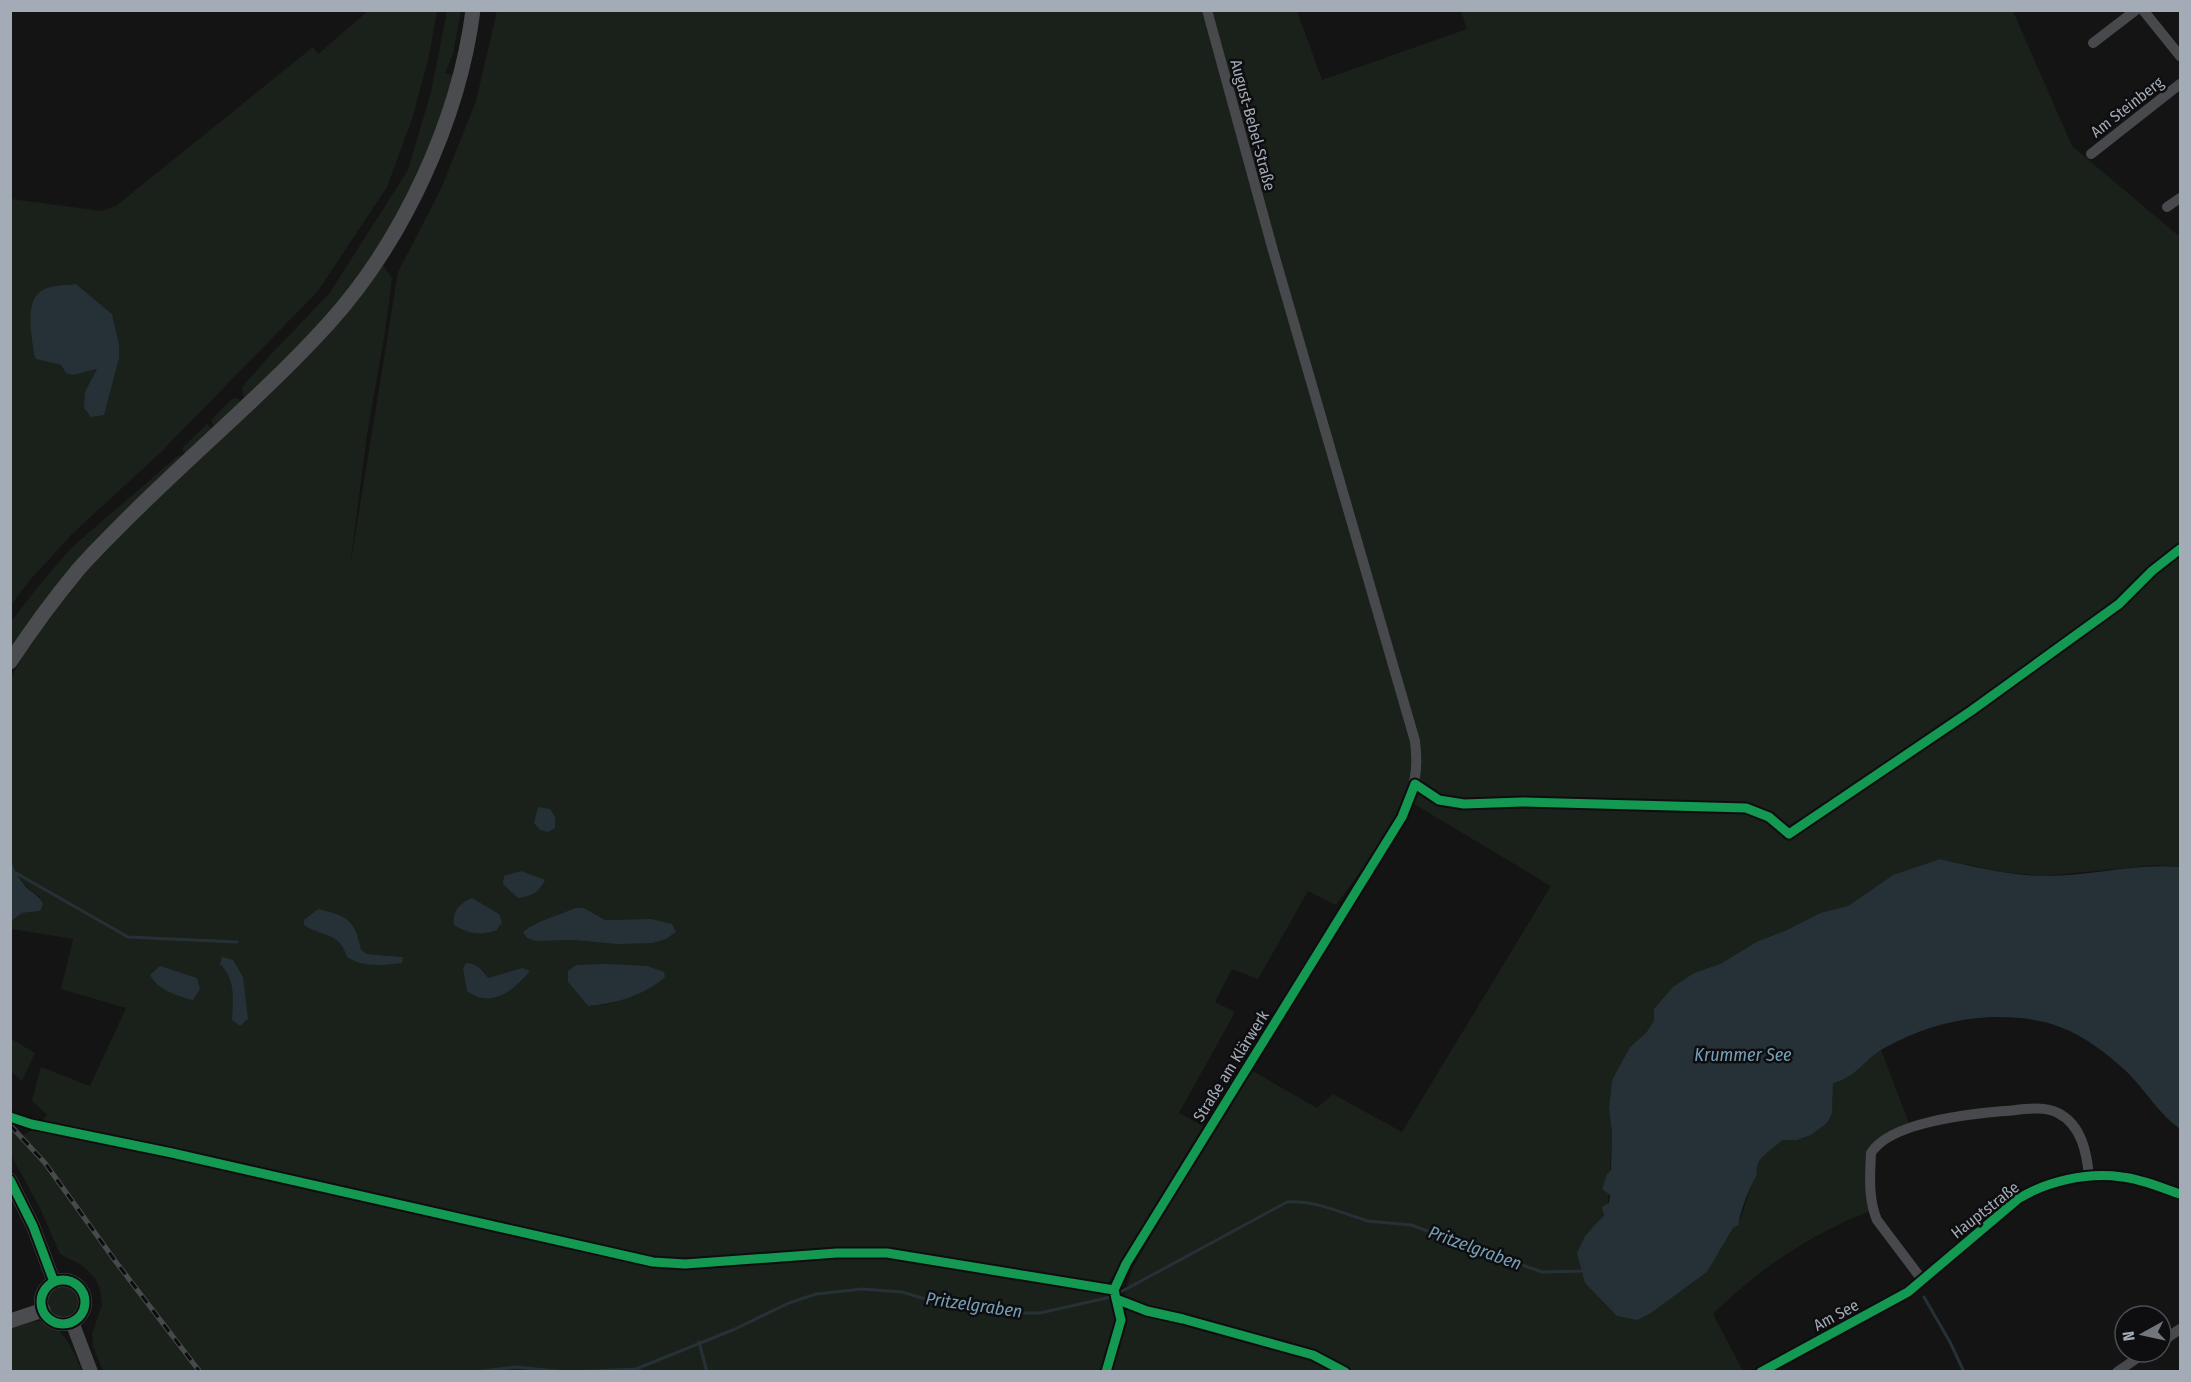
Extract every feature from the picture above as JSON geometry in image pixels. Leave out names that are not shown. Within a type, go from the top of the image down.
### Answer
[{"type":"main road","points":[[10,662],[36,623],[78,570],[134,512],[227,425],[330,322],[376,261],[416,193],[439,143],[459,84],[473,10]]},
{"type":"main road","points":[[10,1180],[33,1226],[54,1282]]},
{"type":"main road","points":[[61,1280],[74,1283],[83,1293],[85,1300],[82,1313],[72,1322],[65,1324],[51,1320],[43,1310],[41,1303],[44,1291],[54,1282],[61,1280]]},
{"type":"main road","points":[[10,1321],[43,1310]]},
{"type":"main road","points":[[72,1322],[91,1371]]},
{"type":"street","name":"August-Bebel-Straße","points":[[1207,10],[1272,248],[1415,741],[1418,764],[1415,783]]},
{"type":"street","points":[[2093,43],[2136,10]]},
{"type":"street","points":[[2143,10],[2181,56]]},
{"type":"street","name":"Am Steinberg","points":[[2091,154],[2181,84]]},
{"type":"street","points":[[2167,207],[2181,198]]},
{"type":"street","name":"Straße am Klärwerk","points":[[1106,1371],[1120,1320],[1114,1290],[1126,1264],[1402,816],[1415,783]]},
{"type":"street","points":[[1923,1281],[1877,1220],[1873,1210],[1870,1176],[1871,1153],[1884,1140],[1920,1125],[1949,1117],[2021,1110],[2047,1110],[2064,1117],[2078,1132],[2085,1152],[2089,1177]]},
{"type":"street","name":"Hauptstraße","points":[[1923,1281],[2018,1199],[2042,1187],[2089,1177],[2124,1177],[2181,1194]]},
{"type":"street","name":"Am See","points":[[1761,1371],[1893,1302],[1923,1281]]},
{"type":"shaded area","points":[[368,11],[437,11],[429,56],[412,119],[387,187],[318,291],[161,452],[72,534],[30,580],[11,605],[11,199],[101,211],[116,206],[313,47],[318,54]],"holes":[[[76,284],[112,314],[119,344],[85,392],[98,369],[66,373],[61,365],[36,359],[30,318],[31,308],[39,293],[47,288]]]},
{"type":"shaded area","points":[[447,11],[461,11],[453,54],[445,73],[455,76],[431,143],[401,208],[383,240],[342,299],[304,342],[242,402],[244,399],[242,387],[329,294],[408,170],[431,92]]},
{"type":"shaded area","points":[[497,11],[1297,11],[1322,80],[1467,29],[1461,11],[2013,11],[2072,146],[2180,237],[2180,867],[2155,865],[2044,876],[2002,872],[1940,859],[1893,875],[1848,906],[1820,913],[1787,930],[1758,941],[1720,964],[1694,973],[1646,1033],[1630,1047],[1612,1080],[1609,1108],[1612,1133],[1610,1171],[1607,1174],[1608,1202],[1599,1222],[1585,1236],[1651,1313],[1707,1272],[1733,1228],[1738,1226],[1752,1183],[1757,1175],[1758,1164],[1764,1155],[1782,1140],[1797,1140],[1811,1135],[1827,1123],[1833,1099],[1831,1090],[1833,1083],[1844,1080],[1881,1050],[1911,1128],[1875,1147],[1873,1210],[1829,1229],[1788,1253],[1749,1282],[1713,1314],[1743,1371],[103,1371],[93,1346],[92,1334],[102,1305],[100,1289],[95,1278],[83,1266],[60,1254],[40,1208],[11,1155],[10,1127],[24,1141],[22,1136],[36,1127],[47,1115],[32,1101],[41,1067],[90,1086],[126,1008],[61,989],[73,939],[11,929],[11,921],[22,913],[40,911],[40,897],[22,881],[11,860],[11,678],[28,647],[64,597],[95,562],[382,264],[392,278],[367,434],[350,567],[398,272],[441,189],[476,101]],"holes":[[[1404,798],[1551,886],[1402,1132],[1333,1094],[1317,1108],[1251,1070],[1133,1267],[1124,1296],[1133,1303],[1171,1318],[1122,1308],[1099,1290],[1110,1281],[1203,1126],[1179,1113],[1235,1012],[1215,1002],[1232,969],[1258,979],[1308,891],[1336,905],[1390,826]],[[575,908],[584,908],[605,920],[651,919],[575,940],[536,941],[532,925]],[[358,936],[360,950],[367,954],[403,957],[347,957],[338,939]],[[160,967],[197,978],[178,996],[172,992]],[[522,968],[467,991],[482,969],[488,978]],[[568,982],[656,985],[609,1004],[588,1006]]]},
{"type":"shaded area","points":[[237,398],[242,402],[172,473],[11,654],[11,622],[71,548],[179,455],[182,457],[185,454],[182,448],[207,424],[212,429],[214,427],[211,420],[232,399]]},
{"type":"shaded area","points":[[10,1037],[35,1053],[22,1081],[11,1072]]},
{"type":"shaded area","points":[[62,1285],[73,1290],[78,1301],[73,1312],[62,1317],[51,1312],[46,1301],[51,1290]]},
{"type":"shaded area","points":[[34,1321],[44,1322],[59,1331],[70,1346],[82,1371],[11,1372],[11,1328]]},
{"type":"water","points":[[76,284],[112,314],[119,344],[119,358],[104,415],[91,417],[84,408],[85,392],[97,369],[73,375],[66,373],[61,365],[36,359],[34,355],[30,317],[34,299],[47,288]]},
{"type":"water","points":[[538,807],[550,809],[555,817],[555,828],[548,832],[540,830],[534,823]]},
{"type":"water","name":"Krummer See","points":[[1940,859],[2033,876],[2146,867],[2180,867],[2180,1129],[2113,1059],[2087,1041],[2060,1027],[2024,1018],[2004,1017],[1964,1020],[1926,1029],[1884,1048],[1847,1078],[1833,1083],[1832,1113],[1827,1123],[1811,1135],[1797,1140],[1782,1140],[1764,1155],[1758,1164],[1757,1175],[1743,1207],[1739,1225],[1733,1228],[1707,1272],[1651,1313],[1637,1320],[1617,1316],[1585,1283],[1577,1253],[1585,1236],[1604,1215],[1602,1207],[1609,1203],[1610,1195],[1602,1189],[1607,1174],[1611,1170],[1612,1133],[1609,1108],[1612,1080],[1630,1047],[1646,1033],[1654,1021],[1654,1009],[1673,987],[1694,973],[1720,964],[1758,941],[1787,930],[1820,913],[1848,906],[1893,875]]},
{"type":"water","points":[[11,860],[21,881],[43,904],[40,911],[22,913],[11,921]]},
{"type":"water","points":[[521,871],[545,880],[534,893],[518,898],[503,884],[504,876]]},
{"type":"water","points":[[472,898],[499,914],[502,922],[497,930],[475,933],[454,925],[454,916],[458,908]]},
{"type":"water","points":[[575,908],[584,908],[605,920],[651,919],[672,924],[676,932],[666,939],[652,943],[617,944],[575,940],[536,941],[527,938],[523,932],[542,921]]},
{"type":"water","points":[[318,909],[348,920],[356,932],[361,950],[367,954],[403,957],[402,963],[367,964],[347,957],[340,943],[335,939],[304,925],[304,920]]},
{"type":"water","points":[[222,957],[233,960],[243,977],[248,1019],[240,1026],[232,1020],[231,983],[220,964]]},
{"type":"water","points":[[466,963],[479,968],[488,978],[522,968],[530,971],[509,991],[493,998],[485,998],[467,991],[463,968]]},
{"type":"water","points":[[576,965],[647,966],[664,972],[665,977],[649,989],[629,998],[588,1006],[568,982],[568,971]]},
{"type":"water","points":[[160,966],[197,978],[200,989],[193,1000],[168,992],[153,980],[150,975]]},
{"type":"waterway","points":[[16,873],[128,937],[237,942]]},
{"type":"waterway","name":"Pritzelgraben","points":[[1117,1294],[1287,1202],[1317,1205],[1365,1220]]},
{"type":"waterway","name":"Pritzelgraben","points":[[1367,1221],[1411,1225],[1542,1272],[1585,1271]]},
{"type":"waterway","name":"Pritzelgraben","points":[[570,1372],[636,1369],[735,1329],[789,1303],[816,1294],[862,1289],[902,1292],[932,1301],[1009,1313],[1040,1313],[1111,1297]]},
{"type":"waterway","points":[[1924,1297],[1964,1372]]},
{"type":"waterway","points":[[699,1342],[707,1372]]},
{"type":"waterway","name":"Pritzelgraben","points":[[474,1372],[516,1367],[566,1372]]},
{"type":"railway","points":[[10,1125],[45,1163],[116,1262],[200,1372]]},
{"type":"cycle path","points":[[1106,1372],[1121,1320],[1114,1290],[1126,1264],[1402,817],[1415,784],[1439,800],[1464,804],[1522,802],[1746,808],[1769,817],[1789,834],[1971,711],[2119,604],[2152,571],[2180,549]]},
{"type":"cycle path","points":[[10,1117],[31,1124],[172,1153],[653,1262],[685,1264],[837,1253],[887,1253],[1114,1290]]},
{"type":"cycle path","points":[[1761,1372],[1908,1292],[2018,1199],[2042,1187],[2068,1179],[2109,1176],[2137,1180],[2180,1194]]},
{"type":"cycle path","points":[[10,1180],[33,1226],[54,1282]]},
{"type":"cycle path","points":[[63,1280],[78,1287],[85,1302],[78,1317],[63,1324],[48,1317],[41,1302],[48,1287],[63,1280]]},
{"type":"cycle path","points":[[1116,1299],[1147,1311],[1313,1355],[1345,1372]]}]
